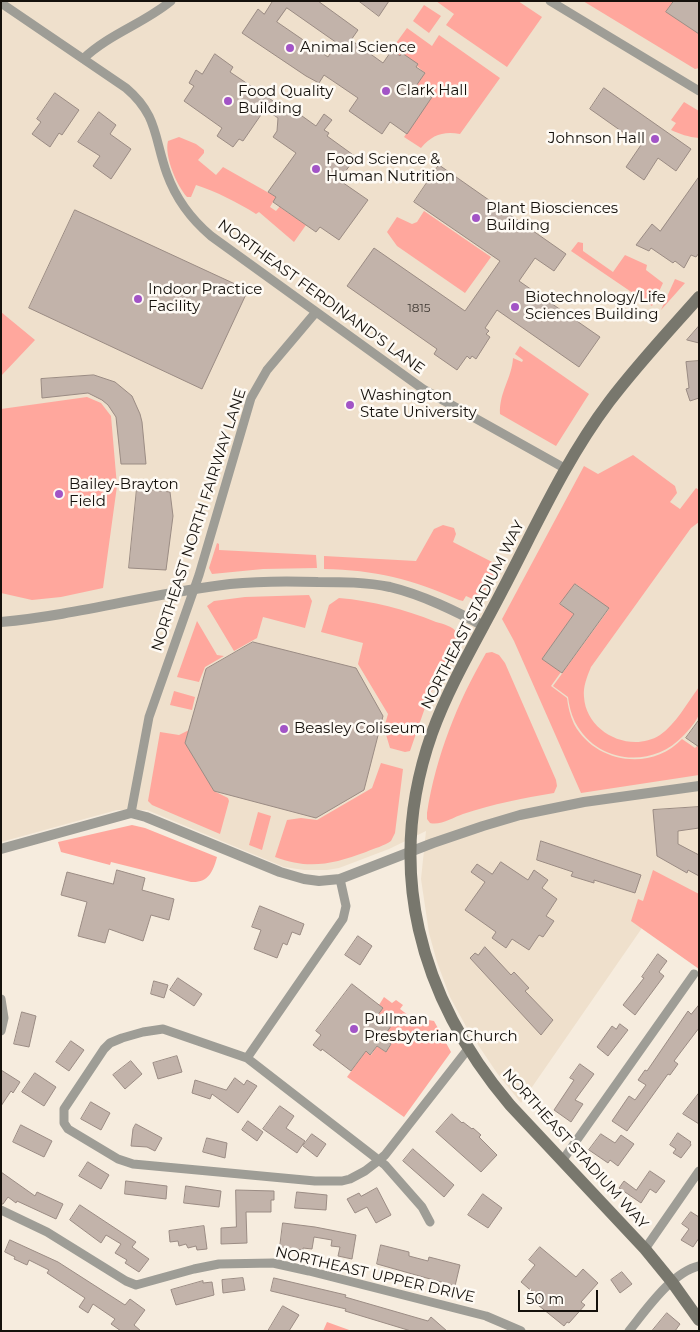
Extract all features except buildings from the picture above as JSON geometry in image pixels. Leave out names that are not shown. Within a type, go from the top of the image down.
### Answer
[{"type":"main road","name":"NORTHEAST STADIUM WAY","points":[[699,297],[635,369],[608,403],[566,469],[446,699],[427,748],[415,797],[411,827],[411,875],[414,906],[427,961],[447,1012],[468,1049],[493,1086],[645,1249],[672,1282],[699,1320]]},
{"type":"street","points":[[83,59],[105,40],[154,14],[171,1]]},
{"type":"street","points":[[550,1],[699,91]]},
{"type":"street","name":"NORTHEAST FERDINAND'S LANE","points":[[1,3],[126,88],[145,108],[155,130],[166,173],[173,188],[193,219],[233,254],[423,389],[566,469]]},
{"type":"street","name":"NORTHEAST NORTH FAIRWAY LANE","points":[[131,813],[149,717],[198,575],[251,398],[267,370],[316,312]]},
{"type":"street","points":[[1,622],[36,618],[230,584],[340,581],[380,585],[399,590],[426,599],[484,626]]},
{"type":"street","points":[[1,849],[131,813],[146,817],[288,875],[310,880],[340,879],[411,851],[520,815],[584,802],[699,786]]},
{"type":"street","points":[[247,1058],[343,919],[346,906],[340,879]]},
{"type":"street","points":[[562,1161],[694,974]]},
{"type":"street","points":[[1,999],[4,1018],[1,1031]]},
{"type":"street","points":[[430,1222],[422,1207],[385,1165],[378,1160],[247,1058],[163,1030],[153,1030],[110,1043],[64,1109],[64,1123],[68,1129],[118,1158],[133,1164],[326,1182],[342,1181],[365,1171],[378,1160],[385,1155],[468,1049]]},
{"type":"street","points":[[645,1249],[699,1171]]},
{"type":"street","name":"NORTHEAST UPPER DRIVE","points":[[1,1210],[47,1232],[126,1281],[136,1285],[219,1264],[273,1263],[309,1270],[486,1316],[522,1331]]},
{"type":"street","points":[[629,1331],[672,1282],[690,1268],[699,1266]]},
{"type":"shaded area","name":"Washington State University","points":[[1,1],[699,1],[699,969],[642,928],[521,1103],[497,1073],[468,1030],[450,997],[437,962],[429,933],[421,879],[426,831],[389,849],[339,868],[327,870],[304,870],[284,867],[147,810],[117,810],[1,842]]},
{"type":"shaded area","points":[[436,1],[518,1],[542,17],[507,67],[446,25],[454,14]]},
{"type":"shaded area","points":[[583,1],[674,1],[666,12],[699,34],[699,68],[695,69]]},
{"type":"shaded area","points":[[424,5],[441,16],[429,33],[413,21]]},
{"type":"shaded area","points":[[407,28],[432,46],[439,35],[500,78],[460,134],[448,133],[438,135],[421,148],[404,137],[431,97],[416,86],[425,73],[402,53],[400,56],[391,50]]},
{"type":"shaded area","points":[[684,102],[699,111],[699,138],[671,130],[676,123],[671,120]]},
{"type":"shaded area","points":[[179,137],[196,144],[204,150],[204,153],[198,160],[216,175],[223,167],[276,197],[270,207],[276,211],[281,205],[281,208],[306,225],[294,242],[259,212],[256,214],[212,191],[196,185],[191,197],[187,197],[176,178],[168,155],[168,141]]},
{"type":"shaded area","points":[[424,211],[491,257],[465,293],[397,246],[387,232],[397,217],[412,224],[417,222]]},
{"type":"shaded area","points":[[578,242],[583,243],[583,251],[613,272],[625,255],[647,265],[646,270],[663,283],[652,306],[571,251]]},
{"type":"shaded area","points":[[675,279],[685,283],[661,310]]},
{"type":"shaded area","points":[[1,312],[35,340],[1,376]]},
{"type":"shaded area","points":[[520,346],[589,394],[556,446],[500,414],[501,399],[513,358],[522,362],[523,360],[515,354]]},
{"type":"shaded area","name":"Bailey-Brayton Field","points":[[87,397],[101,403],[111,416],[117,486],[103,588],[61,597],[32,600],[1,593],[1,409]]},
{"type":"shaded area","points":[[633,455],[675,486],[677,493],[670,502],[680,509],[696,488],[699,490],[699,522],[691,528],[591,667],[584,689],[584,697],[592,720],[601,729],[623,741],[636,742],[660,735],[681,713],[699,687],[698,717],[683,736],[670,747],[656,754],[641,757],[611,754],[597,747],[585,736],[575,722],[570,710],[568,697],[553,686],[609,609],[576,584],[560,604],[574,614],[542,659],[561,672],[551,686],[567,698],[569,711],[574,724],[583,737],[595,747],[609,755],[640,759],[655,756],[669,749],[682,739],[695,748],[699,747],[699,775],[581,793],[514,641],[502,619],[584,466],[598,474]]},
{"type":"shaded area","points":[[443,525],[454,528],[456,534],[453,542],[498,565],[480,600],[477,601],[466,596],[463,601],[459,600],[425,586],[393,577],[360,571],[324,569],[324,556],[416,561],[434,529]]},
{"type":"shaded area","points":[[217,543],[219,544],[219,550],[316,555],[317,568],[263,569],[212,574],[209,568]]},
{"type":"shaded area","points":[[309,595],[312,601],[305,628],[263,617],[257,638],[234,651],[207,606],[214,601],[245,597]]},
{"type":"shaded area","points":[[339,598],[376,603],[400,609],[448,626],[457,633],[457,641],[428,699],[410,751],[405,752],[390,748],[384,728],[388,714],[358,664],[363,643],[321,632],[329,605]]},
{"type":"shaded area","points":[[197,621],[217,655],[224,656],[205,667],[199,682],[177,677]]},
{"type":"shaded area","points":[[492,652],[499,655],[505,663],[557,786],[554,793],[497,804],[442,822],[430,823],[427,819],[427,813],[431,792],[449,730],[466,691],[486,653]]},
{"type":"shaded area","points":[[174,691],[195,697],[192,710],[170,705]]},
{"type":"shaded area","points":[[189,730],[185,743],[214,791],[228,798],[229,801],[220,834],[152,805],[148,801],[160,732],[179,735]]},
{"type":"shaded area","points":[[381,763],[403,769],[395,833],[391,841],[354,856],[321,864],[299,863],[275,857],[287,820],[301,818],[317,820],[372,788]]},
{"type":"shaded area","points":[[258,812],[271,816],[262,850],[249,845]]},
{"type":"shaded area","points":[[132,825],[145,828],[217,857],[209,876],[202,881],[191,882],[111,862],[110,865],[61,852],[58,842]]},
{"type":"shaded area","points":[[653,870],[699,894],[699,969],[631,921],[638,899],[643,901]]},
{"type":"shaded area","points":[[384,997],[392,1003],[396,1000],[403,1005],[400,1009],[412,1018],[415,1014],[423,1019],[434,1021],[451,1052],[404,1117],[347,1077],[366,1051],[371,1055],[377,1046],[386,1052],[391,1044],[386,1040],[390,1035],[377,1016],[383,1008],[379,1005]]},
{"type":"shaded area","points":[[327,1322],[352,1331],[323,1331]]},
{"type":"place","name":"Animal Science","points":[[290,48]]},
{"type":"place","name":"Clark Hall","points":[[386,91]]},
{"type":"place","name":"Food Quality Building","points":[[228,101]]},
{"type":"place","name":"Johnson Hall","points":[[655,139]]},
{"type":"place","name":"Food Science & Human Nutrition","points":[[316,169]]},
{"type":"place","name":"Plant Biosciences Building","points":[[476,218]]},
{"type":"place","name":"Indoor Practice Facility","points":[[138,299]]},
{"type":"place","name":"Biotechnology/Life Sciences Building","points":[[515,307]]},
{"type":"place","name":"Washington State University","points":[[350,405]]},
{"type":"place","name":"Bailey-Brayton Field","points":[[59,494]]},
{"type":"place","name":"Beasley Coliseum","points":[[284,729]]},
{"type":"place","name":"Pullman Presbyterian Church","points":[[354,1029]]}]
